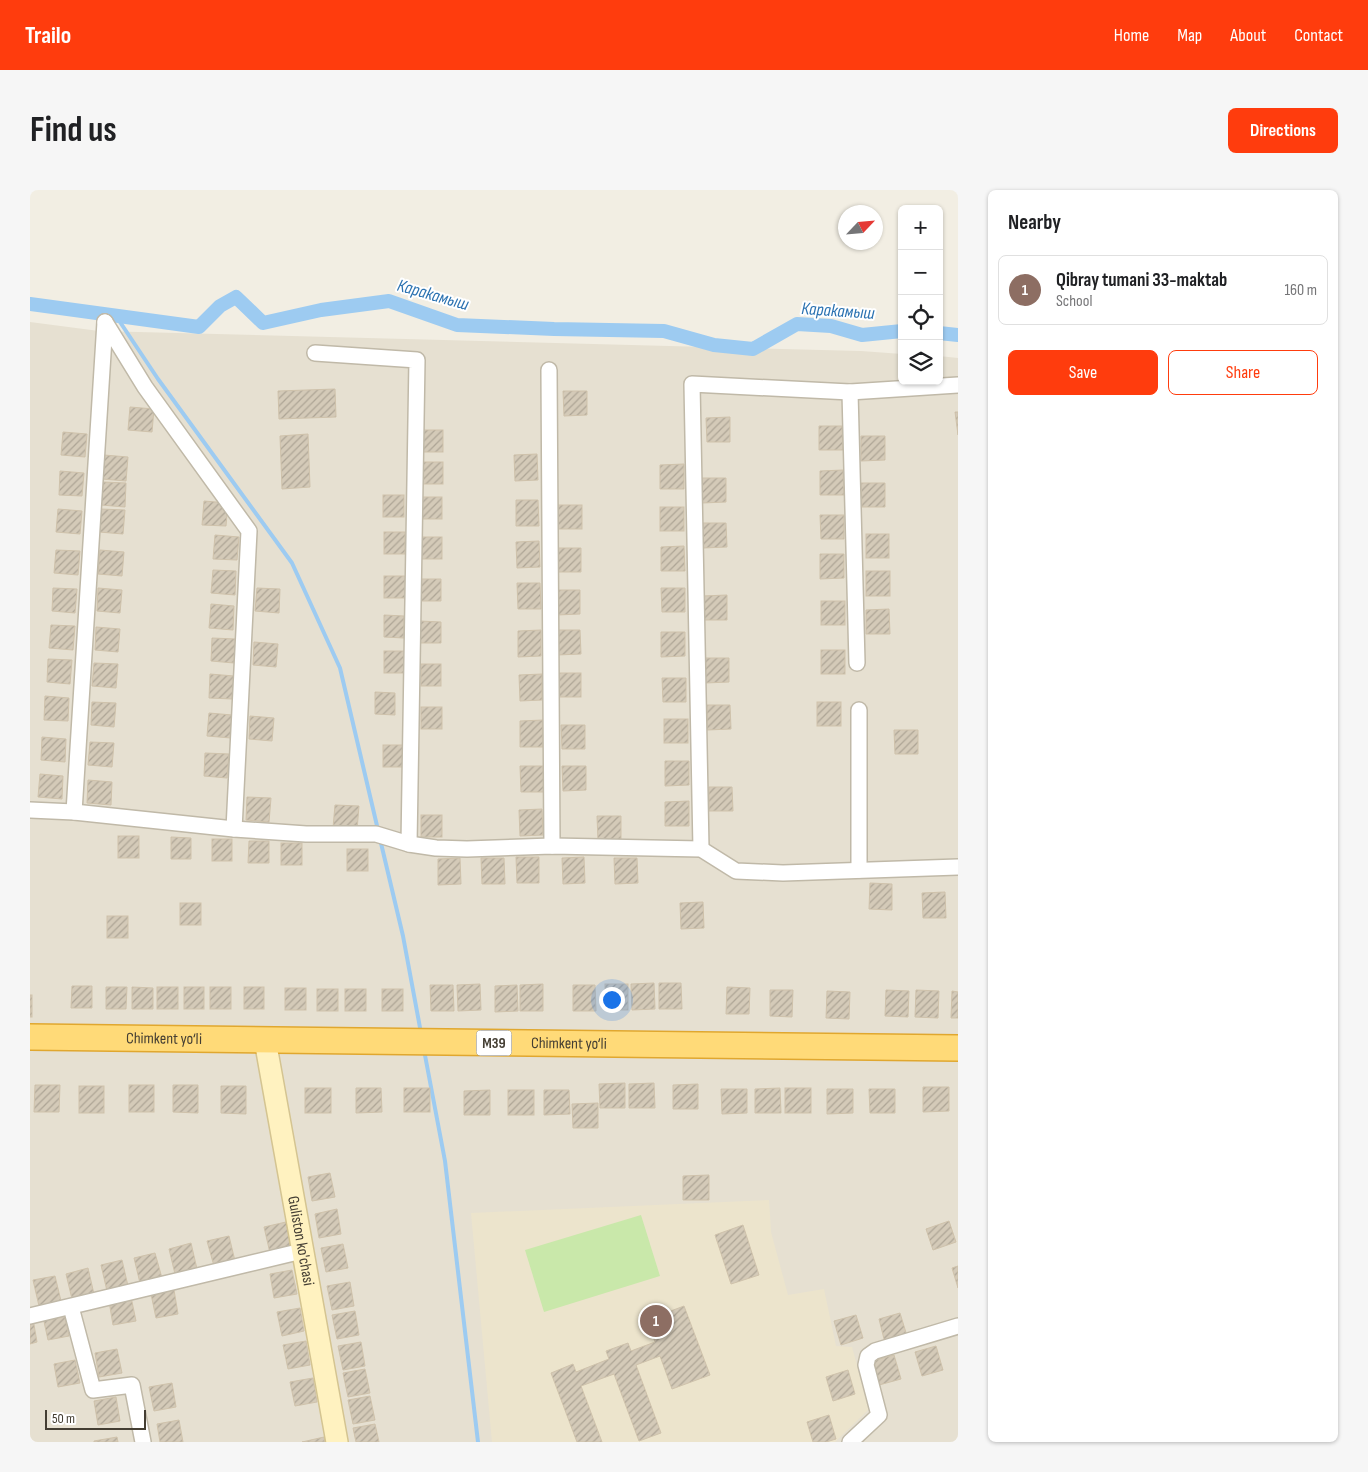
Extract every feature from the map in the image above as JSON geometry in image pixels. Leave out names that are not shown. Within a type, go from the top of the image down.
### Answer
[{"type":"highway","name":"Chimkent yo‘li","points":[[30,1037],[958,1048]]},
{"type":"main road","name":"Guliston ko'chasi","points":[[265,1040],[337,1442]]},
{"type":"street","points":[[74,812],[105,322],[145,386],[250,531],[234,829]]},
{"type":"street","points":[[314,353],[417,360],[409,844]]},
{"type":"street","points":[[549,370],[552,846]]},
{"type":"street","points":[[701,849],[692,384],[850,392],[958,385]]},
{"type":"street","points":[[850,392],[857,663]]},
{"type":"street","points":[[859,710],[859,870]]},
{"type":"street","points":[[30,810],[74,812],[234,829],[306,834],[376,834],[409,844],[436,848],[467,849],[552,846],[701,849],[736,871],[783,873],[958,867]]},
{"type":"street","points":[[30,1316],[302,1251]]},
{"type":"street","points":[[71,1307],[93,1390],[132,1385],[143,1442]]},
{"type":"street","points":[[850,1442],[879,1414],[866,1365],[868,1356],[875,1351],[958,1326]]},
{"type":"shaded area","points":[[30,322],[99,331],[861,351],[898,354],[898,385],[943,385],[943,356],[958,358],[958,1442],[30,1442]]},
{"type":"shaded area","points":[[769,1200],[771,1232],[788,1295],[824,1289],[836,1346],[852,1347],[869,1409],[835,1442],[492,1442],[471,1213]]},
{"type":"green space","points":[[641,1215],[660,1276],[544,1312],[525,1250]]},
{"type":"building","points":[[335,389],[336,417],[279,419],[278,391]]},
{"type":"building","points":[[563,391],[587,391],[587,415],[564,416]]},
{"type":"building","points":[[130,407],[154,409],[152,432],[128,430]]},
{"type":"building","points":[[955,412],[958,412],[958,435]]},
{"type":"building","points":[[730,417],[730,442],[707,442],[706,418]]},
{"type":"building","points":[[819,426],[842,426],[843,450],[819,450]]},
{"type":"building","points":[[422,430],[443,430],[443,452],[422,452]]},
{"type":"building","points":[[63,432],[87,434],[85,457],[61,455]]},
{"type":"building","points":[[308,434],[310,487],[282,489],[280,436]]},
{"type":"building","points":[[861,436],[885,436],[885,460],[861,461]]},
{"type":"building","points":[[537,454],[538,480],[515,481],[514,455]]},
{"type":"building","points":[[104,455],[128,457],[126,481],[102,479]]},
{"type":"building","points":[[422,462],[443,462],[443,484],[422,484]]},
{"type":"building","points":[[684,464],[684,489],[660,489],[660,465]]},
{"type":"building","points":[[843,470],[844,495],[820,495],[820,471]]},
{"type":"building","points":[[60,471],[84,473],[82,496],[59,495]]},
{"type":"building","points":[[702,478],[726,478],[726,502],[702,503]]},
{"type":"building","points":[[103,482],[126,483],[125,507],[101,505]]},
{"type":"building","points":[[861,483],[885,483],[885,507],[862,507]]},
{"type":"building","points":[[383,495],[404,495],[404,517],[383,517]]},
{"type":"building","points":[[422,497],[442,497],[442,519],[422,519]]},
{"type":"building","points":[[516,500],[538,500],[539,526],[516,526]]},
{"type":"building","points":[[204,501],[228,503],[226,526],[202,525]]},
{"type":"building","points":[[558,505],[582,505],[582,529],[558,529]]},
{"type":"building","points":[[660,507],[684,507],[684,531],[660,531]]},
{"type":"building","points":[[58,509],[82,511],[80,534],[56,532]]},
{"type":"building","points":[[101,509],[125,510],[123,534],[99,532]]},
{"type":"building","points":[[820,515],[844,515],[844,539],[821,539]]},
{"type":"building","points":[[703,523],[726,523],[727,547],[703,548]]},
{"type":"building","points":[[384,532],[405,532],[405,554],[384,554]]},
{"type":"building","points":[[866,534],[889,534],[889,558],[866,558]]},
{"type":"building","points":[[215,535],[239,537],[237,560],[213,559]]},
{"type":"building","points":[[421,537],[442,537],[442,559],[421,559]]},
{"type":"building","points":[[539,541],[540,567],[517,568],[516,542]]},
{"type":"building","points":[[684,546],[685,571],[661,571],[661,547]]},
{"type":"building","points":[[557,548],[581,548],[581,572],[558,572]]},
{"type":"building","points":[[56,550],[80,551],[78,575],[54,573]]},
{"type":"building","points":[[100,550],[124,552],[122,576],[98,574]]},
{"type":"building","points":[[820,554],[844,554],[844,578],[820,579]]},
{"type":"building","points":[[213,570],[236,571],[235,595],[211,593]]},
{"type":"building","points":[[866,571],[890,571],[890,596],[866,596]]},
{"type":"building","points":[[384,576],[405,576],[405,598],[384,598]]},
{"type":"building","points":[[421,579],[441,579],[441,601],[420,601]]},
{"type":"building","points":[[517,583],[540,583],[541,609],[518,609]]},
{"type":"building","points":[[53,588],[77,589],[75,613],[52,611]]},
{"type":"building","points":[[98,588],[122,590],[120,613],[97,611]]},
{"type":"building","points":[[257,588],[280,589],[279,613],[255,611]]},
{"type":"building","points":[[661,588],[685,588],[685,612],[662,612]]},
{"type":"building","points":[[557,590],[580,590],[580,614],[557,615]]},
{"type":"building","points":[[727,595],[727,620],[704,620],[703,596]]},
{"type":"building","points":[[821,601],[845,601],[845,625],[821,625]]},
{"type":"building","points":[[211,604],[234,606],[233,630],[209,628]]},
{"type":"building","points":[[889,609],[890,634],[866,634],[866,610]]},
{"type":"building","points":[[384,615],[404,616],[404,638],[384,637]]},
{"type":"building","points":[[420,621],[441,622],[441,643],[420,643]]},
{"type":"building","points":[[51,625],[75,626],[73,650],[49,648]]},
{"type":"building","points":[[96,627],[120,629],[118,652],[95,650]]},
{"type":"building","points":[[541,630],[541,656],[518,657],[518,631]]},
{"type":"building","points":[[557,630],[580,630],[581,654],[557,655]]},
{"type":"building","points":[[661,632],[685,632],[685,656],[661,657]]},
{"type":"building","points":[[212,638],[236,639],[234,663],[211,661]]},
{"type":"building","points":[[254,642],[278,644],[276,667],[253,665]]},
{"type":"building","points":[[821,650],[845,650],[845,674],[821,674]]},
{"type":"building","points":[[384,651],[405,651],[405,673],[384,673]]},
{"type":"building","points":[[705,658],[729,658],[729,682],[705,683]]},
{"type":"building","points":[[48,659],[72,660],[70,684],[47,682]]},
{"type":"building","points":[[94,663],[118,664],[116,688],[92,686]]},
{"type":"building","points":[[421,664],[441,664],[441,686],[421,686]]},
{"type":"building","points":[[558,673],[581,673],[581,697],[558,697]]},
{"type":"building","points":[[210,674],[234,676],[232,699],[209,698]]},
{"type":"building","points":[[542,674],[542,700],[520,701],[519,675]]},
{"type":"building","points":[[662,678],[686,678],[686,702],[663,702]]},
{"type":"building","points":[[375,692],[395,693],[395,715],[375,714]]},
{"type":"building","points":[[45,696],[69,698],[68,721],[44,720]]},
{"type":"building","points":[[92,702],[116,703],[114,727],[91,725]]},
{"type":"building","points":[[817,702],[841,702],[841,726],[817,726]]},
{"type":"building","points":[[707,705],[730,705],[731,729],[707,730]]},
{"type":"building","points":[[421,707],[442,707],[442,729],[421,729]]},
{"type":"building","points":[[209,713],[232,715],[231,738],[207,736]]},
{"type":"building","points":[[250,716],[274,718],[272,741],[249,739]]},
{"type":"building","points":[[664,719],[688,719],[688,743],[664,743]]},
{"type":"building","points":[[543,720],[543,747],[520,747],[520,721]]},
{"type":"building","points":[[561,725],[585,725],[585,749],[562,749]]},
{"type":"building","points":[[894,730],[918,730],[918,754],[895,754]]},
{"type":"building","points":[[42,737],[66,739],[65,762],[41,760]]},
{"type":"building","points":[[90,742],[114,743],[112,767],[88,765]]},
{"type":"building","points":[[383,745],[404,745],[404,767],[383,767]]},
{"type":"building","points":[[205,753],[229,754],[227,778],[204,776]]},
{"type":"building","points":[[665,761],[689,761],[689,785],[665,786]]},
{"type":"building","points":[[520,766],[543,766],[544,792],[521,792]]},
{"type":"building","points":[[562,766],[586,766],[586,790],[563,791]]},
{"type":"building","points":[[40,774],[63,776],[62,799],[38,797]]},
{"type":"building","points":[[88,780],[112,782],[111,805],[87,803]]},
{"type":"building","points":[[709,787],[732,787],[733,811],[709,811]]},
{"type":"building","points":[[247,797],[271,798],[269,822],[246,820]]},
{"type":"building","points":[[689,801],[689,826],[665,826],[665,802]]},
{"type":"building","points":[[335,805],[359,806],[357,830],[333,828]]},
{"type":"building","points":[[542,809],[543,835],[520,836],[519,810]]},
{"type":"building","points":[[421,815],[442,815],[442,837],[421,837]]},
{"type":"building","points":[[597,816],[621,816],[621,840],[598,841]]},
{"type":"building","points":[[118,836],[139,836],[139,858],[118,858]]},
{"type":"building","points":[[171,837],[191,838],[191,859],[171,859]]},
{"type":"building","points":[[212,839],[232,839],[232,861],[212,861]]},
{"type":"building","points":[[249,841],[269,841],[269,863],[248,863]]},
{"type":"building","points":[[281,843],[302,843],[302,865],[281,865]]},
{"type":"building","points":[[347,849],[368,849],[368,871],[347,871]]},
{"type":"building","points":[[516,857],[539,857],[539,883],[517,883]]},
{"type":"building","points":[[584,857],[585,883],[563,884],[562,858]]},
{"type":"building","points":[[460,858],[461,884],[438,885],[438,859]]},
{"type":"building","points":[[481,858],[504,858],[505,884],[482,884]]},
{"type":"building","points":[[614,858],[637,858],[638,883],[615,884]]},
{"type":"building","points":[[870,883],[892,884],[892,910],[869,909]]},
{"type":"building","points":[[945,892],[946,918],[923,918],[922,893]]},
{"type":"building","points":[[703,902],[704,928],[681,929],[680,903]]},
{"type":"building","points":[[180,903],[201,903],[201,925],[180,925]]},
{"type":"building","points":[[107,916],[128,916],[128,938],[107,938]]},
{"type":"building","points":[[654,983],[655,1009],[632,1010],[631,984]]},
{"type":"building","points":[[659,983],[681,983],[682,1009],[659,1009]]},
{"type":"building","points":[[480,984],[481,1010],[458,1011],[457,985]]},
{"type":"building","points":[[543,984],[543,1011],[520,1011],[520,985]]},
{"type":"building","points":[[605,984],[628,984],[628,1010],[605,1010]]},
{"type":"building","points":[[430,985],[453,985],[454,1011],[431,1011]]},
{"type":"building","points":[[517,985],[518,1011],[495,1012],[495,986]]},
{"type":"building","points":[[573,985],[595,985],[596,1011],[573,1011]]},
{"type":"building","points":[[72,986],[92,986],[92,1008],[71,1008]]},
{"type":"building","points":[[106,987],[127,987],[126,1009],[106,1009]]},
{"type":"building","points":[[132,987],[153,988],[153,1009],[132,1009]]},
{"type":"building","points":[[157,987],[178,987],[178,1009],[157,1009]]},
{"type":"building","points":[[184,987],[204,987],[204,1009],[184,1009]]},
{"type":"building","points":[[210,987],[231,987],[231,1009],[210,1009]]},
{"type":"building","points":[[244,987],[264,987],[264,1009],[244,1009]]},
{"type":"building","points":[[727,987],[750,988],[749,1014],[726,1014]]},
{"type":"building","points":[[285,988],[306,988],[306,1010],[285,1010]]},
{"type":"building","points":[[317,989],[338,989],[338,1011],[317,1011]]},
{"type":"building","points":[[345,989],[366,989],[366,1011],[345,1011]]},
{"type":"building","points":[[382,989],[403,989],[403,1011],[382,1011]]},
{"type":"building","points":[[770,990],[793,990],[792,1017],[770,1016]]},
{"type":"building","points":[[886,990],[909,991],[908,1017],[885,1016]]},
{"type":"building","points":[[916,990],[939,991],[938,1018],[915,1017]]},
{"type":"building","points":[[827,991],[850,992],[849,1019],[826,1018]]},
{"type":"building","points":[[952,991],[958,992],[958,1018],[951,1018]]},
{"type":"building","points":[[30,995],[32,995],[32,1017],[30,1017]]},
{"type":"building","points":[[625,1083],[625,1108],[600,1108],[599,1084]]},
{"type":"building","points":[[654,1083],[655,1108],[629,1108],[629,1084]]},
{"type":"building","points":[[698,1084],[698,1109],[673,1109],[673,1085]]},
{"type":"building","points":[[35,1085],[60,1085],[59,1112],[34,1112]]},
{"type":"building","points":[[129,1085],[154,1085],[154,1112],[129,1112]]},
{"type":"building","points":[[173,1085],[198,1085],[198,1113],[173,1112]]},
{"type":"building","points":[[79,1086],[104,1086],[104,1113],[79,1113]]},
{"type":"building","points":[[221,1086],[246,1086],[246,1114],[221,1113]]},
{"type":"building","points":[[923,1087],[949,1087],[949,1111],[923,1112]]},
{"type":"building","points":[[305,1088],[331,1088],[331,1113],[305,1113]]},
{"type":"building","points":[[356,1088],[381,1088],[382,1112],[356,1113]]},
{"type":"building","points":[[404,1088],[430,1088],[430,1112],[404,1112]]},
{"type":"building","points":[[780,1088],[781,1113],[755,1113],[755,1089]]},
{"type":"building","points":[[785,1088],[811,1088],[811,1113],[785,1113]]},
{"type":"building","points":[[721,1089],[747,1089],[747,1113],[722,1114]]},
{"type":"building","points":[[827,1089],[853,1089],[853,1113],[827,1114]]},
{"type":"building","points":[[869,1089],[895,1089],[895,1113],[870,1113]]},
{"type":"building","points":[[490,1090],[490,1115],[464,1115],[464,1091]]},
{"type":"building","points":[[508,1090],[534,1090],[534,1115],[508,1115]]},
{"type":"building","points":[[544,1090],[569,1090],[570,1114],[544,1115]]},
{"type":"building","points":[[598,1103],[598,1128],[573,1128],[572,1104]]},
{"type":"building","points":[[330,1173],[335,1197],[312,1201],[308,1177]]},
{"type":"building","points":[[709,1175],[709,1200],[683,1200],[683,1176]]},
{"type":"building","points":[[337,1209],[341,1234],[319,1238],[315,1214]]},
{"type":"building","points":[[949,1221],[956,1242],[933,1250],[926,1229]]},
{"type":"building","points":[[286,1222],[292,1248],[270,1253],[264,1227]]},
{"type":"building","points":[[743,1225],[759,1275],[731,1284],[715,1235]]},
{"type":"building","points":[[229,1236],[235,1261],[214,1266],[207,1241]]},
{"type":"building","points":[[191,1243],[197,1269],[175,1274],[169,1249]]},
{"type":"building","points":[[343,1244],[348,1268],[326,1272],[321,1248]]},
{"type":"building","points":[[155,1253],[162,1278],[140,1283],[134,1258]]},
{"type":"building","points":[[122,1260],[128,1286],[107,1291],[101,1265]]},
{"type":"building","points":[[958,1266],[958,1288],[952,1268]]},
{"type":"building","points":[[88,1268],[94,1294],[72,1299],[66,1274]]},
{"type":"building","points":[[292,1270],[297,1294],[274,1298],[270,1274]]},
{"type":"building","points":[[55,1276],[61,1301],[39,1306],[33,1280]]},
{"type":"building","points":[[350,1282],[354,1306],[332,1310],[327,1286]]},
{"type":"building","points":[[174,1290],[178,1314],[156,1318],[151,1294]]},
{"type":"building","points":[[131,1297],[136,1321],[113,1325],[109,1301]]},
{"type":"building","points":[[684,1306],[710,1375],[672,1389],[660,1356],[636,1365],[661,1433],[639,1441],[614,1374],[581,1386],[602,1442],[577,1442],[551,1373],[573,1364],[576,1372],[609,1359],[606,1351],[628,1343],[631,1351],[655,1342],[647,1320]]},
{"type":"building","points":[[300,1308],[304,1331],[282,1336],[277,1312]]},
{"type":"building","points":[[355,1311],[359,1335],[337,1339],[332,1315]]},
{"type":"building","points":[[64,1313],[69,1336],[48,1340],[43,1317]]},
{"type":"building","points":[[900,1313],[907,1336],[885,1343],[879,1319]]},
{"type":"building","points":[[856,1315],[863,1338],[841,1345],[834,1321]]},
{"type":"building","points":[[33,1319],[37,1342],[30,1344],[30,1320]]},
{"type":"building","points":[[306,1341],[310,1365],[288,1369],[283,1345]]},
{"type":"building","points":[[361,1342],[365,1366],[343,1370],[338,1346]]},
{"type":"building","points":[[936,1346],[943,1370],[922,1376],[915,1352]]},
{"type":"building","points":[[117,1349],[122,1373],[99,1377],[95,1353]]},
{"type":"building","points":[[894,1355],[901,1379],[879,1385],[872,1361]]},
{"type":"building","points":[[75,1360],[80,1383],[58,1387],[54,1364]]},
{"type":"building","points":[[365,1369],[370,1393],[348,1397],[343,1373]]},
{"type":"building","points":[[848,1370],[855,1394],[833,1401],[826,1377]]},
{"type":"building","points":[[313,1378],[317,1402],[295,1406],[290,1382]]},
{"type":"building","points":[[172,1383],[176,1407],[154,1411],[149,1387]]},
{"type":"building","points":[[370,1396],[375,1420],[353,1424],[348,1400]]},
{"type":"building","points":[[116,1397],[120,1421],[98,1425],[94,1401]]},
{"type":"building","points":[[829,1415],[836,1439],[826,1442],[813,1442],[807,1422]]},
{"type":"building","points":[[179,1420],[183,1442],[160,1442],[157,1424]]},
{"type":"building","points":[[375,1424],[379,1442],[356,1442],[353,1428]]},
{"type":"building","points":[[117,1437],[118,1442],[94,1442],[94,1441]]},
{"type":"building","points":[[324,1437],[325,1442],[302,1442]]},
{"type":"waterway","name":"Каракамыш","points":[[30,304],[199,327],[220,306],[236,297],[263,323],[321,310],[389,301],[457,325],[664,331],[714,345],[753,349],[797,324],[831,326],[862,335],[898,331]]},
{"type":"waterway","points":[[116,316],[158,379],[292,563],[340,668],[378,830]]},
{"type":"waterway","name":"Каракамыш","points":[[943,333],[958,335]]},
{"type":"waterway","points":[[380,839],[403,936],[421,1033]]},
{"type":"waterway","points":[[424,1050],[445,1161],[478,1442]]},
{"type":"place","name":"Qibray tumani 33-maktab","points":[[656,1321]]}]
